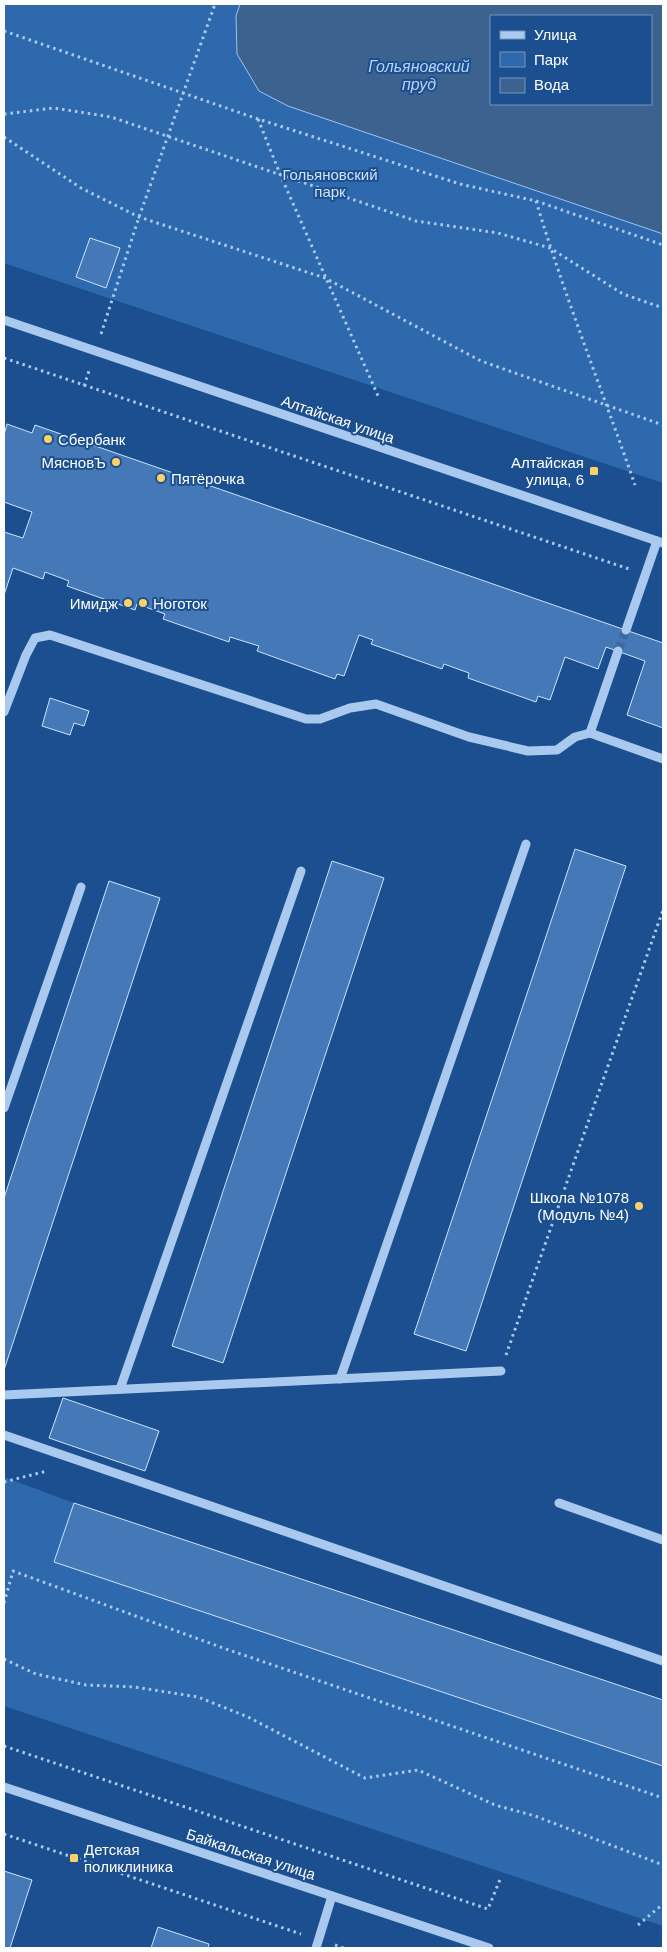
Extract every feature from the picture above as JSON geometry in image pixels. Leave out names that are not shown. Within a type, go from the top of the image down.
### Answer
[{"type":"street","name":"Алтайская улица","points":[[4,320],[660,542]]},
{"type":"street","points":[[626,630],[646,574],[660,542]]},
{"type":"street","points":[[4,712],[26,655],[35,638],[50,635],[306,719],[320,719],[350,708],[376,704],[469,737],[528,751],[557,750],[575,736],[590,733],[663,759]]},
{"type":"street","points":[[590,733],[618,651]]},
{"type":"street","points":[[340,1379],[526,844]]},
{"type":"street","points":[[120,1389],[301,871]]},
{"type":"street","points":[[4,1108],[81,887]]},
{"type":"street","points":[[4,1395],[501,1371]]},
{"type":"street","points":[[4,1435],[663,1661]]},
{"type":"street","points":[[559,1503],[663,1540]]},
{"type":"street","name":"Байкальская улица","points":[[4,1787],[489,1948]]},
{"type":"street","points":[[317,1944],[332,1896]]},
{"type":"path","points":[[95,351],[140,216],[215,4]]},
{"type":"path","points":[[4,31],[258,119],[460,184],[536,201],[663,245]]},
{"type":"path","points":[[4,114],[54,108],[111,117],[416,221],[498,233],[550,248],[623,294],[663,308]]},
{"type":"path","points":[[258,119],[325,278],[379,398]]},
{"type":"path","points":[[4,137],[81,188],[140,216],[325,278],[481,361],[663,425]]},
{"type":"path","points":[[536,201],[550,248],[636,485]]},
{"type":"path","points":[[4,358],[646,574]]},
{"type":"path","points":[[501,1371],[663,910]]},
{"type":"path","points":[[4,1482],[82,1462]]},
{"type":"path","points":[[4,1603],[13,1571],[223,1648],[663,1798]]},
{"type":"path","points":[[4,1659],[36,1674],[86,1685],[134,1687],[198,1697],[248,1717],[365,1778],[418,1770],[495,1805],[535,1816],[663,1864]]},
{"type":"path","points":[[4,1746],[488,1909],[501,1877]]},
{"type":"path","points":[[4,1834],[317,1944],[344,1948]]},
{"type":"path","points":[[638,1925],[663,1904]]},
{"type":"green space","name":"Гольяновcкий парк","points":[[4,4],[663,4],[663,483],[4,263]]},
{"type":"green space","points":[[4,1477],[74,1503],[54,1562],[663,1766],[663,1926],[4,1706]]},
{"type":"water","name":"Гольяновский пруд","points":[[240,4],[663,4],[663,234],[288,106],[259,91],[237,54],[236,16]]},
{"type":"building","points":[[90,238],[120,248],[106,288],[76,277]]},
{"type":"building","points":[[7,424],[32,433],[35,425],[663,643],[663,728],[627,715],[645,661],[606,647],[598,669],[565,657],[550,700],[538,696],[536,702],[468,678],[469,673],[444,664],[442,669],[371,644],[373,640],[359,635],[344,676],[337,674],[335,679],[257,651],[259,646],[230,637],[229,642],[163,619],[165,614],[137,604],[135,610],[67,586],[69,581],[45,572],[43,579],[13,568],[4,595],[4,532],[23,538],[32,512],[4,502],[4,435]]},
{"type":"building","points":[[50,698],[89,711],[84,726],[74,723],[70,735],[42,726]]},
{"type":"building","points":[[575,849],[626,866],[466,1351],[414,1334]]},
{"type":"building","points":[[332,861],[384,878],[223,1363],[172,1346]]},
{"type":"building","points":[[109,881],[160,898],[4,1370],[4,1198]]},
{"type":"building","points":[[63,1398],[159,1431],[145,1471],[49,1438]]},
{"type":"building","points":[[74,1503],[663,1700],[663,1766],[54,1562]]},
{"type":"building","points":[[4,1871],[32,1880],[10,1948],[4,1948]]},
{"type":"building","points":[[158,1927],[209,1944],[208,1948],[151,1948]]},
{"type":"tunnel","points":[[618,651],[626,630]]},
{"type":"place","name":"Сбербанк","points":[[48,439]]},
{"type":"place","name":"МясновЪ","points":[[116,462]]},
{"type":"place","name":"Алтайская улица, 6","points":[[594,471]]},
{"type":"place","name":"Пятёрочка","points":[[161,478]]},
{"type":"place","name":"Имидж","points":[[128,603]]},
{"type":"place","name":"Ноготок","points":[[143,603]]},
{"type":"place","name":"Школа №1078 (Модуль №4)","points":[[639,1206]]},
{"type":"place","name":"Детская поликлиника","points":[[74,1858]]}]
